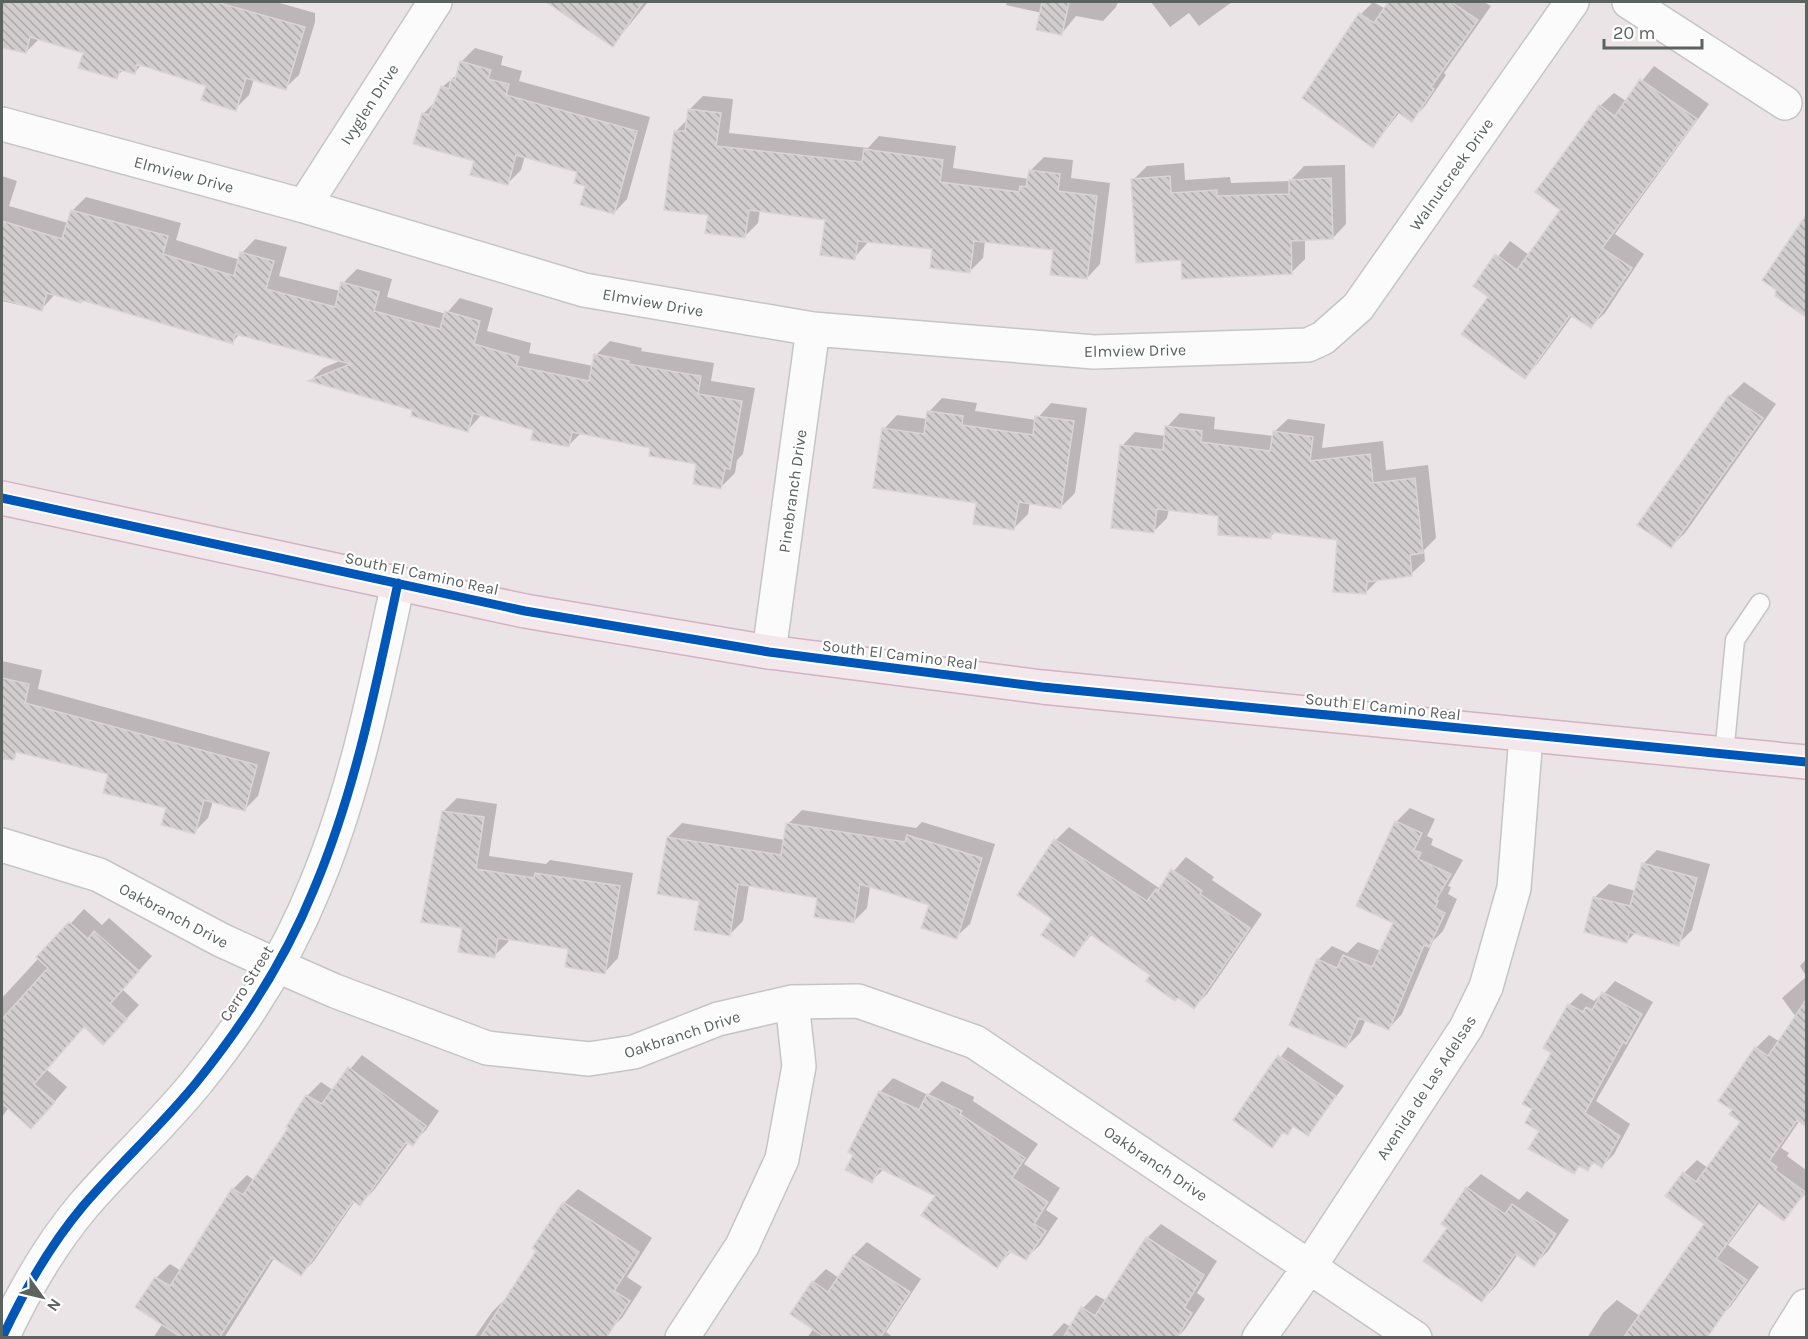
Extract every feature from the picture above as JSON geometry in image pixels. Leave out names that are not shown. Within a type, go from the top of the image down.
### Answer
[{"type":"main road","name":"South El Camino Real","points":[[2,498],[525,611],[770,652],[1042,687],[1806,762]]},
{"type":"street","name":"Ivyglen Drive","points":[[304,206],[435,2]]},
{"type":"street","name":"Walnutcreek Drive","points":[[1323,338],[1358,308],[1572,2]]},
{"type":"street","points":[[1629,2],[1785,103]]},
{"type":"street","name":"Elmview Drive","points":[[2,124],[304,206],[584,290],[813,329],[1094,352],[1308,345],[1323,338]]},
{"type":"street","name":"Pinebranch Drive","points":[[770,652],[813,329]]},
{"type":"street","name":"Cerro Street","points":[[2,1338],[22,1296],[81,1209],[196,1083],[235,1030],[276,965],[314,890],[341,814],[380,666],[398,584]]},
{"type":"street","name":"Avenida de Las Adelsas","points":[[1259,1338],[1310,1266],[1466,1028],[1486,987],[1514,888],[1526,736]]},
{"type":"street","name":"Oakbranch Drive","points":[[2,845],[99,875],[221,940],[276,965],[335,991],[487,1048],[590,1059],[634,1052],[718,1019],[792,1002],[858,1000],[975,1042],[1415,1338]]},
{"type":"street","points":[[682,1338],[742,1246],[782,1159],[799,1066],[792,1002]]},
{"type":"street","points":[[1786,1338],[1806,1306]]},
{"type":"lane","points":[[1724,755],[1735,640],[1760,603]]},
{"type":"building","points":[[2,2],[216,2],[305,27],[286,90],[246,78],[236,111],[201,100],[206,86],[137,64],[135,74],[120,70],[117,79],[78,68],[83,53],[30,37],[26,53],[2,48]]},
{"type":"building","points":[[546,2],[643,2],[613,47]]},
{"type":"building","points":[[1042,2],[1069,2],[1062,35],[1036,30]]},
{"type":"building","points":[[1388,2],[1451,2],[1478,20],[1431,87],[1434,89],[1412,122],[1397,112],[1373,148],[1302,98],[1359,13],[1374,23]]},
{"type":"building","points":[[460,61],[491,70],[488,79],[509,84],[506,95],[637,131],[614,214],[580,205],[585,186],[574,183],[577,172],[516,155],[508,185],[470,175],[474,161],[413,144],[422,113],[429,115],[441,86],[449,89],[451,79],[455,80]]},
{"type":"building","points":[[1640,79],[1697,119],[1602,248],[1632,268],[1591,328],[1570,315],[1525,379],[1461,334],[1488,297],[1473,286],[1495,254],[1517,270],[1560,210],[1535,192],[1599,105],[1615,116]]},
{"type":"building","points":[[688,109],[721,113],[716,146],[862,162],[864,149],[943,160],[940,182],[1019,192],[1020,186],[1026,187],[1029,170],[1060,174],[1058,191],[1097,196],[1087,279],[1050,275],[1053,250],[974,241],[970,273],[930,268],[932,249],[858,241],[855,260],[820,255],[825,220],[749,210],[745,238],[705,233],[708,215],[664,210],[674,131],[685,131]]},
{"type":"building","points":[[1170,176],[1171,193],[1217,190],[1217,196],[1289,194],[1289,180],[1331,178],[1333,239],[1291,241],[1292,274],[1182,279],[1181,260],[1136,263],[1131,179]]},
{"type":"building","points":[[71,210],[168,236],[163,254],[234,276],[240,252],[274,261],[266,289],[335,307],[341,282],[379,292],[374,311],[440,329],[445,311],[480,321],[474,344],[519,357],[516,366],[589,381],[594,354],[629,361],[628,364],[701,376],[698,394],[742,401],[730,469],[725,468],[721,489],[693,484],[696,464],[649,456],[650,448],[572,432],[569,447],[531,440],[533,430],[473,413],[468,432],[411,416],[412,410],[308,381],[351,364],[235,334],[233,344],[81,300],[81,303],[47,293],[42,311],[2,299],[2,221],[62,239]]},
{"type":"building","points":[[1806,215],[1806,317],[1775,296],[1776,290],[1762,280]]},
{"type":"building","points":[[1729,395],[1763,418],[1671,548],[1637,525]]},
{"type":"building","points":[[927,411],[963,416],[962,425],[1033,435],[1035,416],[1074,421],[1061,509],[1019,502],[1014,530],[973,524],[976,503],[873,488],[882,428],[924,434]]},
{"type":"building","points":[[1165,426],[1202,431],[1201,442],[1270,451],[1273,431],[1313,437],[1310,461],[1370,454],[1373,483],[1415,478],[1423,553],[1410,555],[1412,576],[1367,582],[1366,594],[1333,592],[1337,540],[1271,532],[1271,539],[1218,535],[1218,516],[1157,509],[1154,533],[1111,528],[1120,445],[1163,450]]},
{"type":"building","points":[[2,678],[29,684],[25,703],[257,765],[245,811],[204,800],[195,834],[161,825],[166,808],[103,793],[108,774],[16,752],[14,760],[2,759]]},
{"type":"building","points":[[442,811],[484,817],[476,869],[534,878],[535,873],[620,886],[605,974],[565,967],[568,949],[498,938],[495,958],[458,952],[462,928],[421,922]]},
{"type":"building","points":[[1395,821],[1422,833],[1414,850],[1421,853],[1418,859],[1451,874],[1436,900],[1438,901],[1435,908],[1445,913],[1429,947],[1424,945],[1389,1030],[1359,1018],[1346,1048],[1289,1025],[1317,959],[1337,968],[1343,955],[1372,967],[1393,923],[1356,906]]},
{"type":"building","points":[[786,823],[905,842],[907,835],[982,858],[957,939],[921,928],[929,905],[860,884],[854,923],[814,917],[817,898],[738,884],[730,936],[694,930],[699,901],[657,894],[667,837],[781,855]]},
{"type":"building","points":[[1054,839],[1147,901],[1156,889],[1158,891],[1171,869],[1202,891],[1200,894],[1250,928],[1194,1009],[1178,998],[1175,1001],[1146,981],[1150,975],[1090,934],[1074,957],[1041,935],[1052,919],[1017,895]]},
{"type":"building","points":[[1642,863],[1697,878],[1679,946],[1629,932],[1627,943],[1584,932],[1593,897],[1630,906]]},
{"type":"building","points":[[69,922],[88,939],[94,931],[139,971],[110,1004],[127,1019],[103,1045],[84,1027],[34,1084],[55,1102],[31,1129],[2,1103],[2,1019],[48,968],[36,957]]},
{"type":"building","points":[[1602,992],[1642,1014],[1626,1044],[1623,1042],[1585,1113],[1620,1136],[1602,1168],[1593,1162],[1588,1171],[1579,1166],[1574,1174],[1528,1149],[1539,1131],[1525,1123],[1532,1109],[1522,1104],[1551,1053],[1543,1048],[1568,1004],[1583,1012],[1586,1007],[1592,1010]]},
{"type":"building","points":[[1806,1000],[1806,1127],[1797,1120],[1769,1161],[1777,1167],[1775,1170],[1805,1192],[1784,1221],[1757,1202],[1716,1259],[1747,1280],[1707,1338],[1623,1338],[1704,1224],[1665,1196],[1683,1172],[1696,1182],[1740,1122],[1729,1114],[1732,1110],[1718,1101],[1755,1047],[1768,1056]]},
{"type":"building","points":[[1278,1055],[1336,1096],[1308,1136],[1293,1126],[1288,1135],[1283,1132],[1272,1148],[1233,1120]]},
{"type":"building","points":[[348,1067],[426,1126],[413,1146],[406,1142],[360,1206],[353,1201],[301,1276],[272,1257],[219,1338],[182,1338],[135,1307],[155,1277],[170,1286],[232,1188],[243,1195],[288,1128],[286,1127],[306,1095],[322,1104]]},
{"type":"building","points":[[879,1091],[919,1110],[927,1094],[962,1111],[960,1114],[1025,1158],[1012,1178],[1048,1202],[1034,1224],[1046,1231],[1026,1260],[1009,1251],[997,1268],[921,1215],[935,1196],[879,1168],[872,1183],[845,1170],[853,1155],[848,1152]]},
{"type":"building","points":[[1466,1187],[1505,1214],[1512,1204],[1556,1234],[1534,1267],[1515,1254],[1482,1302],[1423,1261],[1447,1228],[1441,1224]]},
{"type":"building","points":[[563,1202],[639,1252],[614,1291],[630,1301],[606,1338],[480,1338],[536,1251],[532,1248]]},
{"type":"building","points":[[1146,1237],[1204,1275],[1184,1308],[1192,1313],[1177,1338],[1063,1338],[1081,1307],[1095,1316]]},
{"type":"building","points":[[853,1255],[910,1292],[880,1338],[826,1338],[790,1314],[812,1281],[828,1292]]},
{"type":"cycle path","points":[[2,498],[525,611],[769,652],[1042,687],[1806,762]]},
{"type":"cycle path","points":[[2,1338],[28,1286],[60,1236],[83,1206],[196,1083],[247,1014],[277,965],[303,915],[341,815],[373,700],[398,583]]}]
